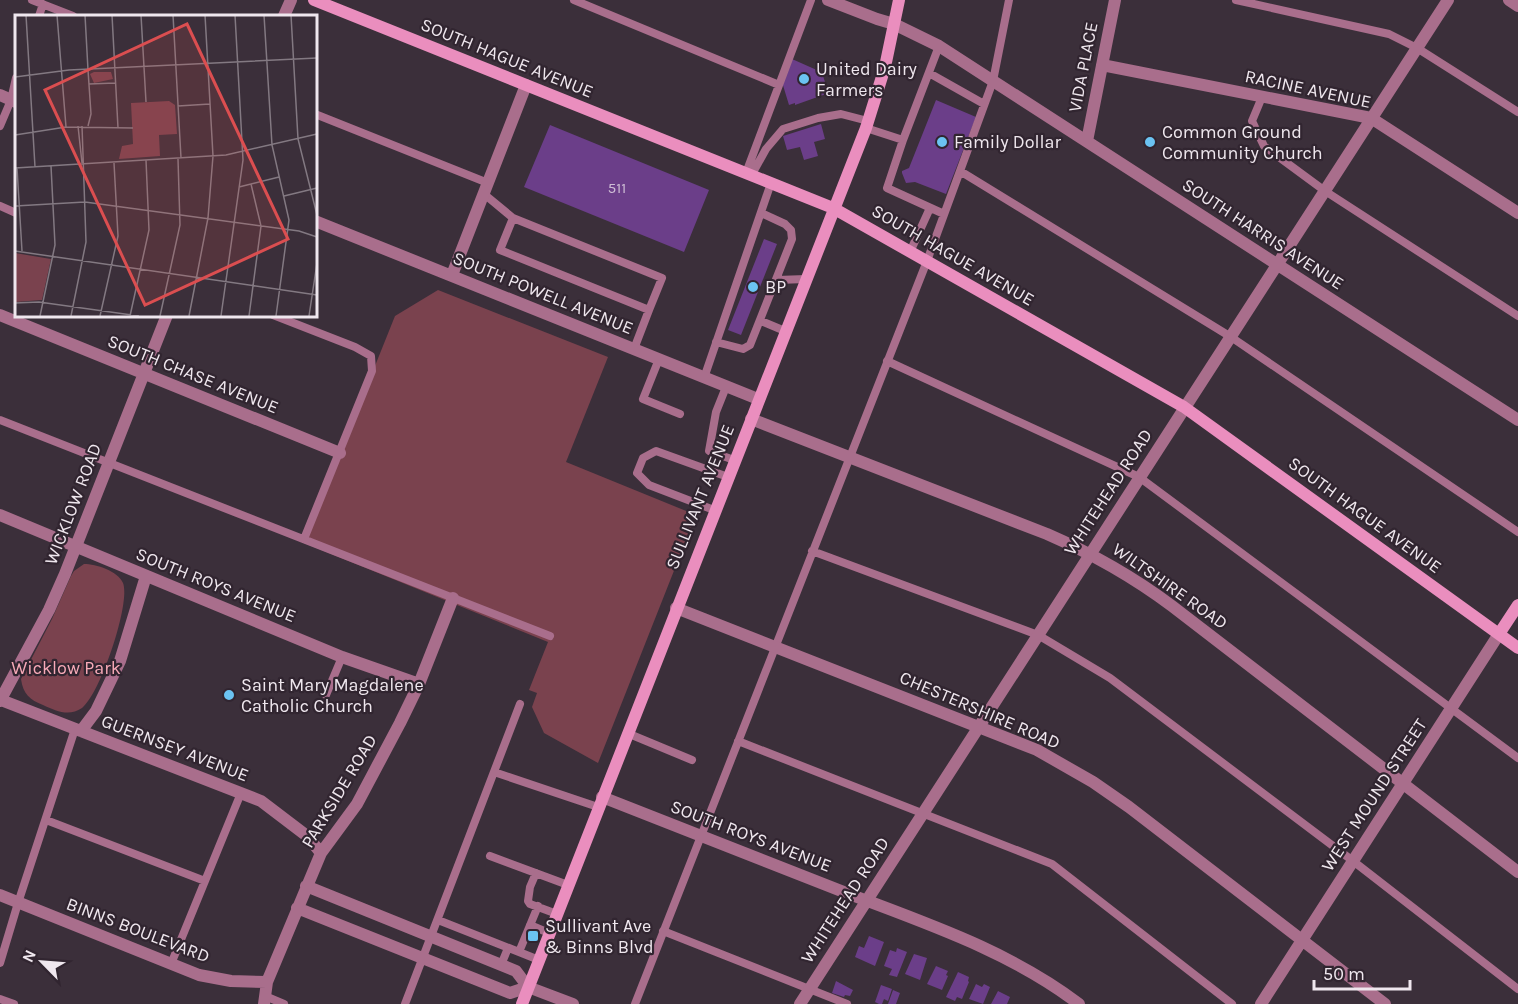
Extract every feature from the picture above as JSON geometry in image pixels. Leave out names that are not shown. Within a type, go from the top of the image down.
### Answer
[{"type":"main road","name":"SOUTH HAGUE AVENUE","points":[[314,0],[833,208],[1184,407],[1518,648]]},
{"type":"main road","name":"SULLIVANT AVENUE","points":[[522,1004],[867,124],[885,67],[899,0]]},
{"type":"main road","name":"WEST MOUND STREET","points":[[1499,634],[1518,605]]},
{"type":"street","points":[[284,15],[291,0]]},
{"type":"street","name":"SOUTH HARRIS AVENUE","points":[[828,0],[894,24],[939,46],[1518,420]]},
{"type":"street","name":"VIDA PLACE","points":[[1087,141],[1115,0]]},
{"type":"street","name":"WHITEHEAD ROAD","points":[[800,1004],[1448,0]]},
{"type":"street","points":[[1509,0],[1518,6]]},
{"type":"street","name":"RACINE AVENUE","points":[[1102,65],[1371,118],[1518,213]]},
{"type":"street","points":[[452,275],[526,85]]},
{"type":"street","name":"SOUTH POWELL AVENUE","points":[[316,221],[758,399]]},
{"type":"street","name":"SOUTH CHASE AVENUE","points":[[0,315],[340,453]]},
{"type":"street","name":"WICKLOW ROAD","points":[[0,700],[49,610],[167,316]]},
{"type":"street","name":"WILTSHIRE ROAD","points":[[751,419],[850,456],[1091,553],[1163,599],[1518,872]]},
{"type":"street","name":"SOUTH ROYS AVENUE","points":[[0,515],[342,657],[419,684]]},
{"type":"street","points":[[78,730],[96,711],[120,661],[146,576]]},
{"type":"street","name":"PARKSIDE ROAD","points":[[265,1000],[267,982],[306,886],[321,854],[357,804],[419,684],[453,598]]},
{"type":"street","name":"CHESTERSHIRE ROAD","points":[[676,608],[1037,750],[1093,782],[1385,1004]]},
{"type":"street","name":"WEST MOUND STREET","points":[[1261,1004],[1499,634]]},
{"type":"street","name":"GUERNSEY AVENUE","points":[[0,700],[261,801],[307,836],[321,854]]},
{"type":"street","name":"SOUTH ROYS AVENUE","points":[[600,802],[700,836],[921,922],[1011,961],[1079,1004]]},
{"type":"street","points":[[306,886],[516,971],[528,987],[566,1003]]},
{"type":"street","name":"BINNS BOULEVARD","points":[[0,896],[214,979],[267,982]]},
{"type":"street","points":[[297,908],[510,993],[528,987]]},
{"type":"lane","points":[[32,0],[45,3],[71,15]]},
{"type":"lane","points":[[574,0],[779,85]]},
{"type":"lane","points":[[749,175],[811,0]]},
{"type":"lane","points":[[635,1004],[927,261],[993,81],[1009,0]]},
{"type":"lane","points":[[1236,0],[1389,34],[1417,48],[1518,112]]},
{"type":"lane","points":[[939,46],[887,188],[944,214]]},
{"type":"lane","points":[[929,73],[984,104]]},
{"type":"lane","points":[[0,126],[15,81]]},
{"type":"lane","points":[[1262,97],[1252,121],[1264,146],[1325,191],[1518,316]]},
{"type":"lane","points":[[316,114],[486,188],[513,218],[662,278],[634,349]]},
{"type":"lane","points":[[749,175],[783,129],[818,118],[841,114],[903,140]]},
{"type":"lane","points":[[960,171],[1231,337],[1518,532]]},
{"type":"lane","points":[[704,378],[771,183]]},
{"type":"lane","points":[[0,206],[15,213]]},
{"type":"lane","points":[[910,252],[930,208]]},
{"type":"lane","points":[[716,342],[743,349],[750,345],[792,239],[791,230],[785,224],[761,213]]},
{"type":"lane","points":[[513,218],[500,250],[649,310]]},
{"type":"lane","points":[[777,280],[806,279]]},
{"type":"lane","points":[[276,316],[355,347],[370,356],[372,371],[303,539]]},
{"type":"lane","points":[[761,321],[785,331]]},
{"type":"lane","points":[[659,359],[643,399],[680,414]]},
{"type":"lane","points":[[887,361],[1139,477],[1518,758]]},
{"type":"lane","points":[[726,387],[716,412],[709,451],[734,460]]},
{"type":"lane","points":[[0,420],[550,636]]},
{"type":"lane","points":[[714,510],[649,485],[636,473],[642,458],[656,451],[728,477]]},
{"type":"lane","points":[[812,551],[1038,635],[1110,678],[1518,989]]},
{"type":"lane","points":[[326,695],[342,657]]},
{"type":"lane","points":[[405,1004],[520,704]]},
{"type":"lane","points":[[0,963],[18,903],[78,730]]},
{"type":"lane","points":[[627,733],[692,760]]},
{"type":"lane","points":[[738,741],[1052,864],[1232,1004]]},
{"type":"lane","points":[[494,772],[600,802]]},
{"type":"lane","points":[[171,964],[241,793]]},
{"type":"lane","points":[[46,820],[206,880]]},
{"type":"lane","points":[[490,856],[568,885]]},
{"type":"lane","points":[[536,873],[530,887],[528,901],[557,914]]},
{"type":"lane","points":[[519,952],[538,906]]},
{"type":"lane","points":[[438,920],[539,960]]},
{"type":"lane","points":[[530,925],[549,933]]},
{"type":"lane","points":[[450,945],[456,927]]},
{"type":"lane","points":[[663,931],[847,1004]]},
{"type":"lane","points":[[501,965],[508,948]]},
{"type":"lane","points":[[0,999],[14,1004]]},
{"type":"lane","points":[[265,1000],[284,1004]]},
{"type":"green space","points":[[438,290],[608,357],[566,462],[696,515],[598,763],[544,733],[532,707],[537,693],[529,690],[548,642],[304,543],[395,316]]},
{"type":"green space","name":"Wicklow Park","points":[[84,564],[106,569],[120,579],[123,583],[124,594],[122,609],[105,668],[89,700],[77,711],[62,712],[31,699],[23,689],[21,679],[71,576]]},
{"type":"building","name":"United Dairy Farmers","points":[[792,59],[819,71],[827,88],[825,89],[826,94],[789,105],[782,82]]},
{"type":"building","name":"Family Dollar","points":[[936,100],[976,117],[946,194],[915,182],[906,183],[902,173],[909,168]]},
{"type":"building","name":"United Dairy Farmers","points":[[821,124],[825,139],[814,142],[818,156],[804,160],[800,147],[787,150],[783,136]]},
{"type":"building","points":[[550,125],[709,190],[684,252],[524,187]]},
{"type":"building","name":"BP","points":[[764,239],[777,244],[741,335],[728,330]]},
{"type":"building","points":[[869,936],[884,942],[875,966],[855,957],[859,946],[864,948]]},
{"type":"building","points":[[897,948],[907,952],[897,977],[889,975],[892,969],[884,966],[890,950],[896,952]]},
{"type":"building","points":[[914,954],[927,958],[920,980],[905,974]]},
{"type":"building","points":[[936,966],[948,971],[942,990],[927,984]]},
{"type":"building","points":[[958,972],[969,977],[969,982],[962,999],[957,997],[955,1001],[946,997]]},
{"type":"building","points":[[836,981],[853,990],[850,996],[845,995],[844,997],[832,993]]},
{"type":"building","points":[[976,984],[990,987],[983,1004],[969,999]]},
{"type":"building","points":[[881,985],[892,989],[888,1001],[884,999],[882,1004],[879,1004],[875,1002]]},
{"type":"building","points":[[893,990],[900,993],[896,1004],[888,1004]]},
{"type":"building","points":[[998,991],[1010,997],[1007,1004],[991,1004]]},
{"type":"place","name":"United Dairy Farmers","points":[[804,79]]},
{"type":"place","name":"Family Dollar","points":[[942,142]]},
{"type":"place","name":"Common Ground Community Church","points":[[1150,142]]},
{"type":"place","name":"BP","points":[[753,287]]},
{"type":"place","name":"Saint Mary Magdalene Catholic Church","points":[[229,695]]},
{"type":"place","name":"Sullivant Ave & Binns Blvd","points":[[533,936]]}]
